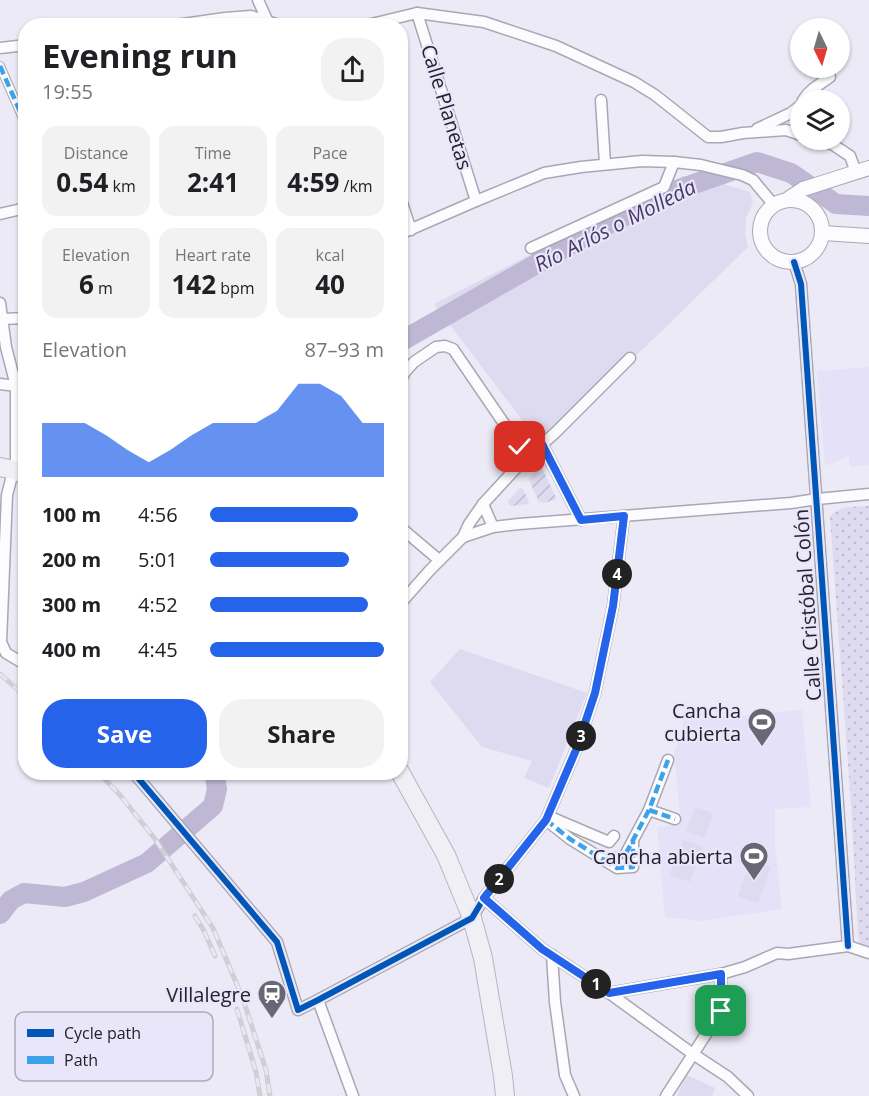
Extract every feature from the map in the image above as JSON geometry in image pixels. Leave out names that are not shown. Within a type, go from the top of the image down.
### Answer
[{"type":"main road","points":[[404,780],[446,855],[472,918],[483,958],[505,1096]]},
{"type":"street","points":[[258,0],[266,18]]},
{"type":"street","points":[[399,18],[417,14],[484,22],[556,46],[641,86],[708,137],[790,131]]},
{"type":"street","name":"Calle Planetas","points":[[417,14],[476,201]]},
{"type":"street","points":[[243,18],[251,16],[259,18]]},
{"type":"street","points":[[0,48],[18,46]]},
{"type":"street","points":[[0,66],[18,107]]},
{"type":"street","points":[[812,90],[828,78]]},
{"type":"street","points":[[601,100],[605,164]]},
{"type":"street","points":[[749,133],[790,113]]},
{"type":"street","points":[[788,199],[805,202],[817,212],[822,222],[823,233],[819,244],[809,257],[794,262],[777,260],[765,249],[759,233],[762,217],[773,204],[788,199],[803,189],[862,170],[850,156],[841,150]]},
{"type":"street","points":[[408,231],[544,173],[642,161],[701,165],[742,175],[753,180],[773,204]]},
{"type":"street","points":[[531,248],[664,187],[674,162]]},
{"type":"street","points":[[0,214],[18,210]]},
{"type":"street","points":[[823,233],[869,236]]},
{"type":"street","name":"Calle Cristóbal Colón","points":[[794,262],[801,284],[848,946]]},
{"type":"street","points":[[0,303],[6,347],[16,386],[16,450],[7,495],[1,642],[6,653],[18,660]]},
{"type":"street","points":[[2,319],[18,318]]},
{"type":"street","points":[[408,369],[414,362],[436,348],[445,346],[453,349],[520,447],[523,461]]},
{"type":"street","points":[[408,595],[463,537],[483,504],[523,461],[555,433],[630,358]]},
{"type":"street","points":[[0,384],[16,386]]},
{"type":"street","points":[[542,444],[581,520]]},
{"type":"street","points":[[463,537],[493,527],[519,524],[791,503],[869,494]]},
{"type":"street","points":[[483,504],[493,527]]},
{"type":"street","points":[[140,780],[277,942],[298,1010],[472,918],[484,898],[547,818],[576,750],[595,693],[613,606],[624,516]]},
{"type":"street","points":[[408,534],[439,560]]},
{"type":"street","points":[[547,818],[570,839],[604,860],[624,857],[649,810],[668,760]]},
{"type":"street","points":[[649,810],[675,819]]},
{"type":"street","points":[[547,818],[609,842],[614,836]]},
{"type":"street","points":[[484,898],[542,949],[729,1077],[748,1096]]},
{"type":"street","points":[[609,993],[721,974],[745,967],[777,953],[829,950],[848,946],[869,953]]},
{"type":"street","points":[[552,955],[555,1002],[565,1075],[574,1096]]},
{"type":"street","points":[[666,1096],[721,1011],[721,974]]},
{"type":"street","points":[[318,1000],[353,1096]]},
{"type":"shaded area","points":[[683,176],[706,179],[750,192],[753,203],[746,218],[745,233],[748,247],[645,347],[539,442],[434,304]]},
{"type":"shaded area","points":[[869,367],[869,465],[850,467],[849,456],[825,466],[817,371]]},
{"type":"shaded area","points":[[539,468],[542,468],[555,500],[539,502],[529,478]]},
{"type":"shaded area","points":[[520,488],[523,489],[528,504],[511,506],[508,501]]},
{"type":"shaded area","points":[[869,506],[869,949],[863,947],[858,934],[830,517],[838,510]]},
{"type":"shaded area","points":[[460,649],[587,693],[549,788],[524,778],[532,761],[482,747],[430,682]]},
{"type":"shaded area","points":[[802,710],[811,807],[775,809],[775,846],[782,909],[702,921],[665,917],[657,828],[681,823],[674,754],[684,721]]},
{"type":"shaded area","name":"Cancha abierta","points":[[695,807],[713,813],[704,838],[686,831]]},
{"type":"shaded area","name":"Cancha abierta","points":[[683,840],[703,847],[690,882],[670,875]]},
{"type":"shaded area","name":"Cancha abierta","points":[[751,860],[771,867],[758,903],[738,896]]},
{"type":"shaded area","points":[[686,1075],[715,1088],[712,1096],[677,1096]]},
{"type":"waterway","name":"Río Arlós o Molleda","points":[[408,337],[587,235],[671,192],[757,162],[791,173],[836,204],[869,206]]},
{"type":"waterway","name":"Río Arlós o Molleda","points":[[0,914],[11,900],[24,893],[65,897],[84,892],[147,863],[213,806],[217,789],[215,780]]},
{"type":"railway","points":[[0,674],[18,690]]},
{"type":"railway","points":[[106,780],[155,839],[213,928],[243,999],[266,1070],[270,1096]]},
{"type":"railway","points":[[195,916],[215,956]]},
{"type":"railway","points":[[237,1009],[256,1072],[260,1096]]},
{"type":"marked path","points":[[0,66],[18,107]]},
{"type":"marked path","points":[[546,820],[570,839],[604,860],[624,857],[649,810],[668,760]]},
{"type":"marked path","points":[[649,810],[675,819]]},
{"type":"marked path","points":[[604,860],[617,868],[633,867],[633,841]]},
{"type":"cycle path","points":[[794,262],[801,284],[848,946]]},
{"type":"cycle path","points":[[140,780],[277,942],[298,1010],[472,918],[484,898],[546,820],[576,750],[595,693],[613,606],[624,516]]},
{"type":"place","name":"Cancha cubierta","points":[[762,748]]},
{"type":"place","name":"Cancha abierta","points":[[754,882]]},
{"type":"place","name":"Villalegre","points":[[272,1020]]},
{"type":"route","points":[[520,447],[523,461],[542,444],[581,520],[624,516],[613,606],[595,693],[576,750],[546,820],[484,898],[542,949],[609,993],[721,974],[721,1011]]}]
